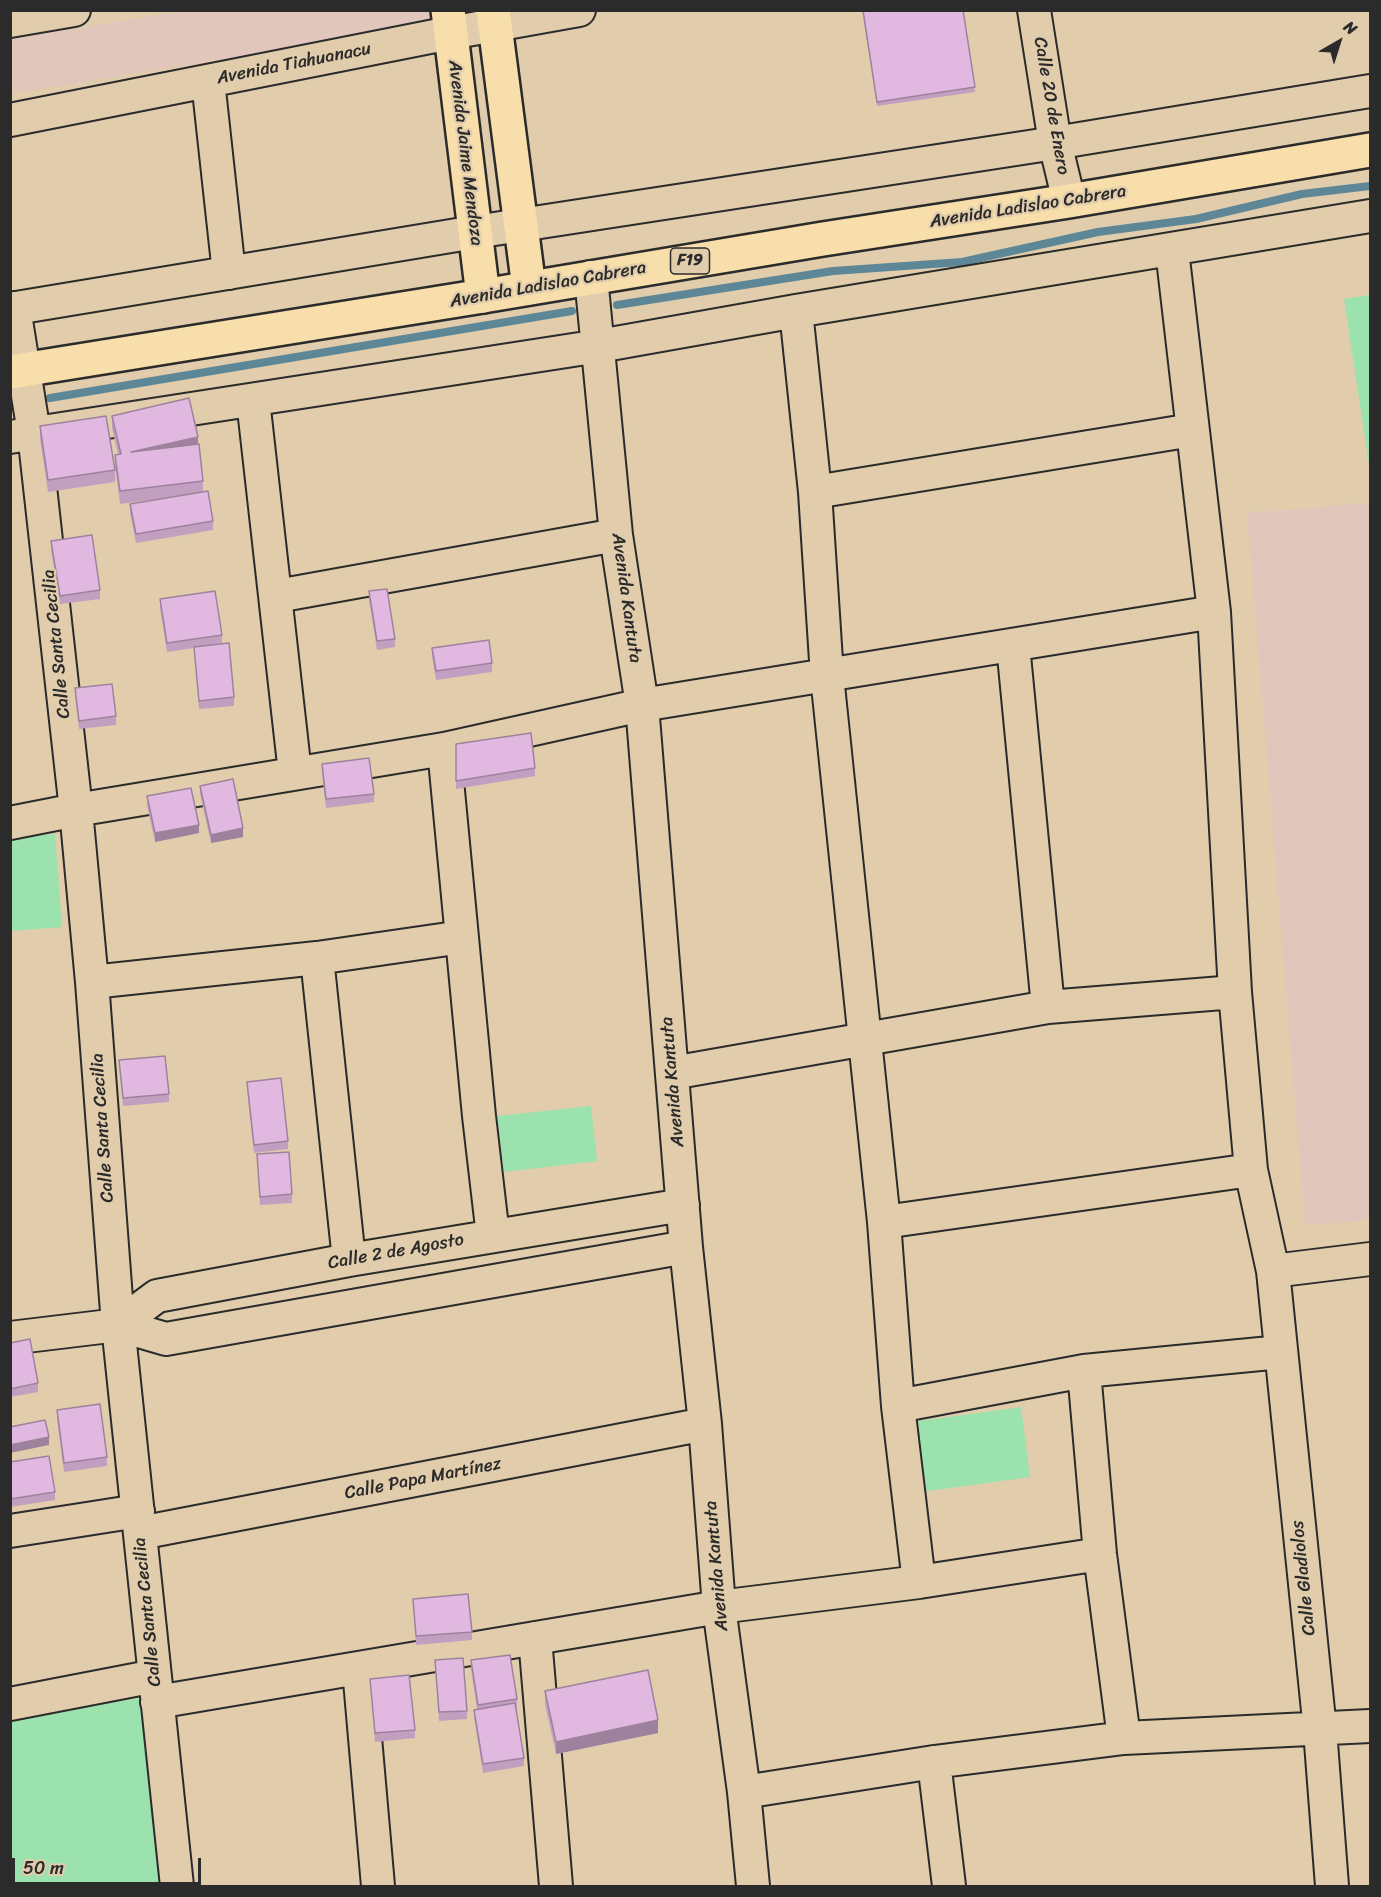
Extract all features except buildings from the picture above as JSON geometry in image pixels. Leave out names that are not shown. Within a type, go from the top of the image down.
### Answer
[{"type":"main road","points":[[494,18],[530,288]]},
{"type":"main road","name":"Avenida Jaime Mendoza","points":[[449,22],[483,296]]},
{"type":"main road","name":"Avenida Ladislao Cabrera","points":[[18,371],[1371,150]]},
{"type":"street","points":[[10,21],[74,10]]},
{"type":"street","name":"Avenida Tiahuanacu","points":[[10,120],[208,81],[449,22],[579,10]]},
{"type":"street","name":"Calle 20 de Enero","points":[[1034,10],[1055,143],[1069,201]]},
{"type":"street","points":[[208,81],[229,273]]},
{"type":"street","points":[[12,309],[475,232],[1055,143],[1371,91]]},
{"type":"street","points":[[22,435],[599,346],[796,311],[1371,216]]},
{"type":"street","name":"Calle Gladiolos","points":[[1172,250],[1214,612],[1235,992],[1251,1170],[1273,1271],[1320,1730],[1332,1887]]},
{"type":"street","name":"Avenida Kantuta","points":[[591,277],[616,535],[642,705],[686,1247],[705,1424],[719,1607],[744,1792],[753,1887]]},
{"type":"street","name":"Calle Santa Cecilia","points":[[12,309],[22,435],[75,810],[92,982],[118,1325],[177,1887]]},
{"type":"street","points":[[796,311],[815,492],[828,676],[884,1222],[898,1406],[919,1582]]},
{"type":"street","points":[[253,400],[277,596],[295,773]]},
{"type":"street","points":[[815,492],[1192,430]]},
{"type":"street","points":[[277,596],[616,535]]},
{"type":"street","points":[[10,823],[75,810],[444,749],[642,705],[1214,612]]},
{"type":"street","points":[[1013,645],[1048,1007]]},
{"type":"street","points":[[444,749],[493,1236]]},
{"type":"street","points":[[92,982],[317,957],[462,937]]},
{"type":"street","points":[[317,957],[349,1260]]},
{"type":"street","points":[[672,1073],[1048,1007],[1235,992]]},
{"type":"street","points":[[884,1222],[1251,1170]]},
{"type":"street","name":"Calle 2 de Agosto","points":[[118,1325],[157,1296],[349,1260],[683,1205]]},
{"type":"street","name":"Calle 2 de Agosto","points":[[10,1338],[118,1325],[166,1339],[686,1247]]},
{"type":"street","points":[[1273,1271],[1371,1259]]},
{"type":"street","points":[[898,1406],[1084,1371],[1281,1352]]},
{"type":"street","points":[[1084,1371],[1100,1554],[1124,1738]]},
{"type":"street","name":"Calle Papa Martínez","points":[[10,1531],[139,1522],[705,1424]]},
{"type":"street","points":[[10,1704],[359,1669],[719,1607],[919,1582],[1100,1554]]},
{"type":"street","points":[[535,1638],[556,1887]]},
{"type":"street","points":[[359,1669],[378,1887]]},
{"type":"street","points":[[744,1792],[934,1762],[1124,1738],[1371,1726]]},
{"type":"street","points":[[934,1762],[949,1887]]},
{"type":"shaded area","points":[[182,11],[432,11],[432,25],[11,94],[11,39]]},
{"type":"shaded area","points":[[1370,503],[1370,1220],[1305,1226],[1247,513]]},
{"type":"green space","points":[[1370,295],[1370,472],[1344,299]]},
{"type":"green space","points":[[55,834],[62,927],[11,931],[11,838]]},
{"type":"green space","points":[[591,1106],[597,1161],[504,1172],[497,1116]]},
{"type":"green space","points":[[1021,1407],[1030,1477],[921,1492],[911,1422]]},
{"type":"green space","points":[[141,1698],[166,1884],[11,1886],[10,1717]]},
{"type":"waterway","points":[[617,305],[833,271],[962,262],[1098,232],[1196,219],[1302,194],[1370,186]]},
{"type":"waterway","points":[[50,398],[572,311]]}]
